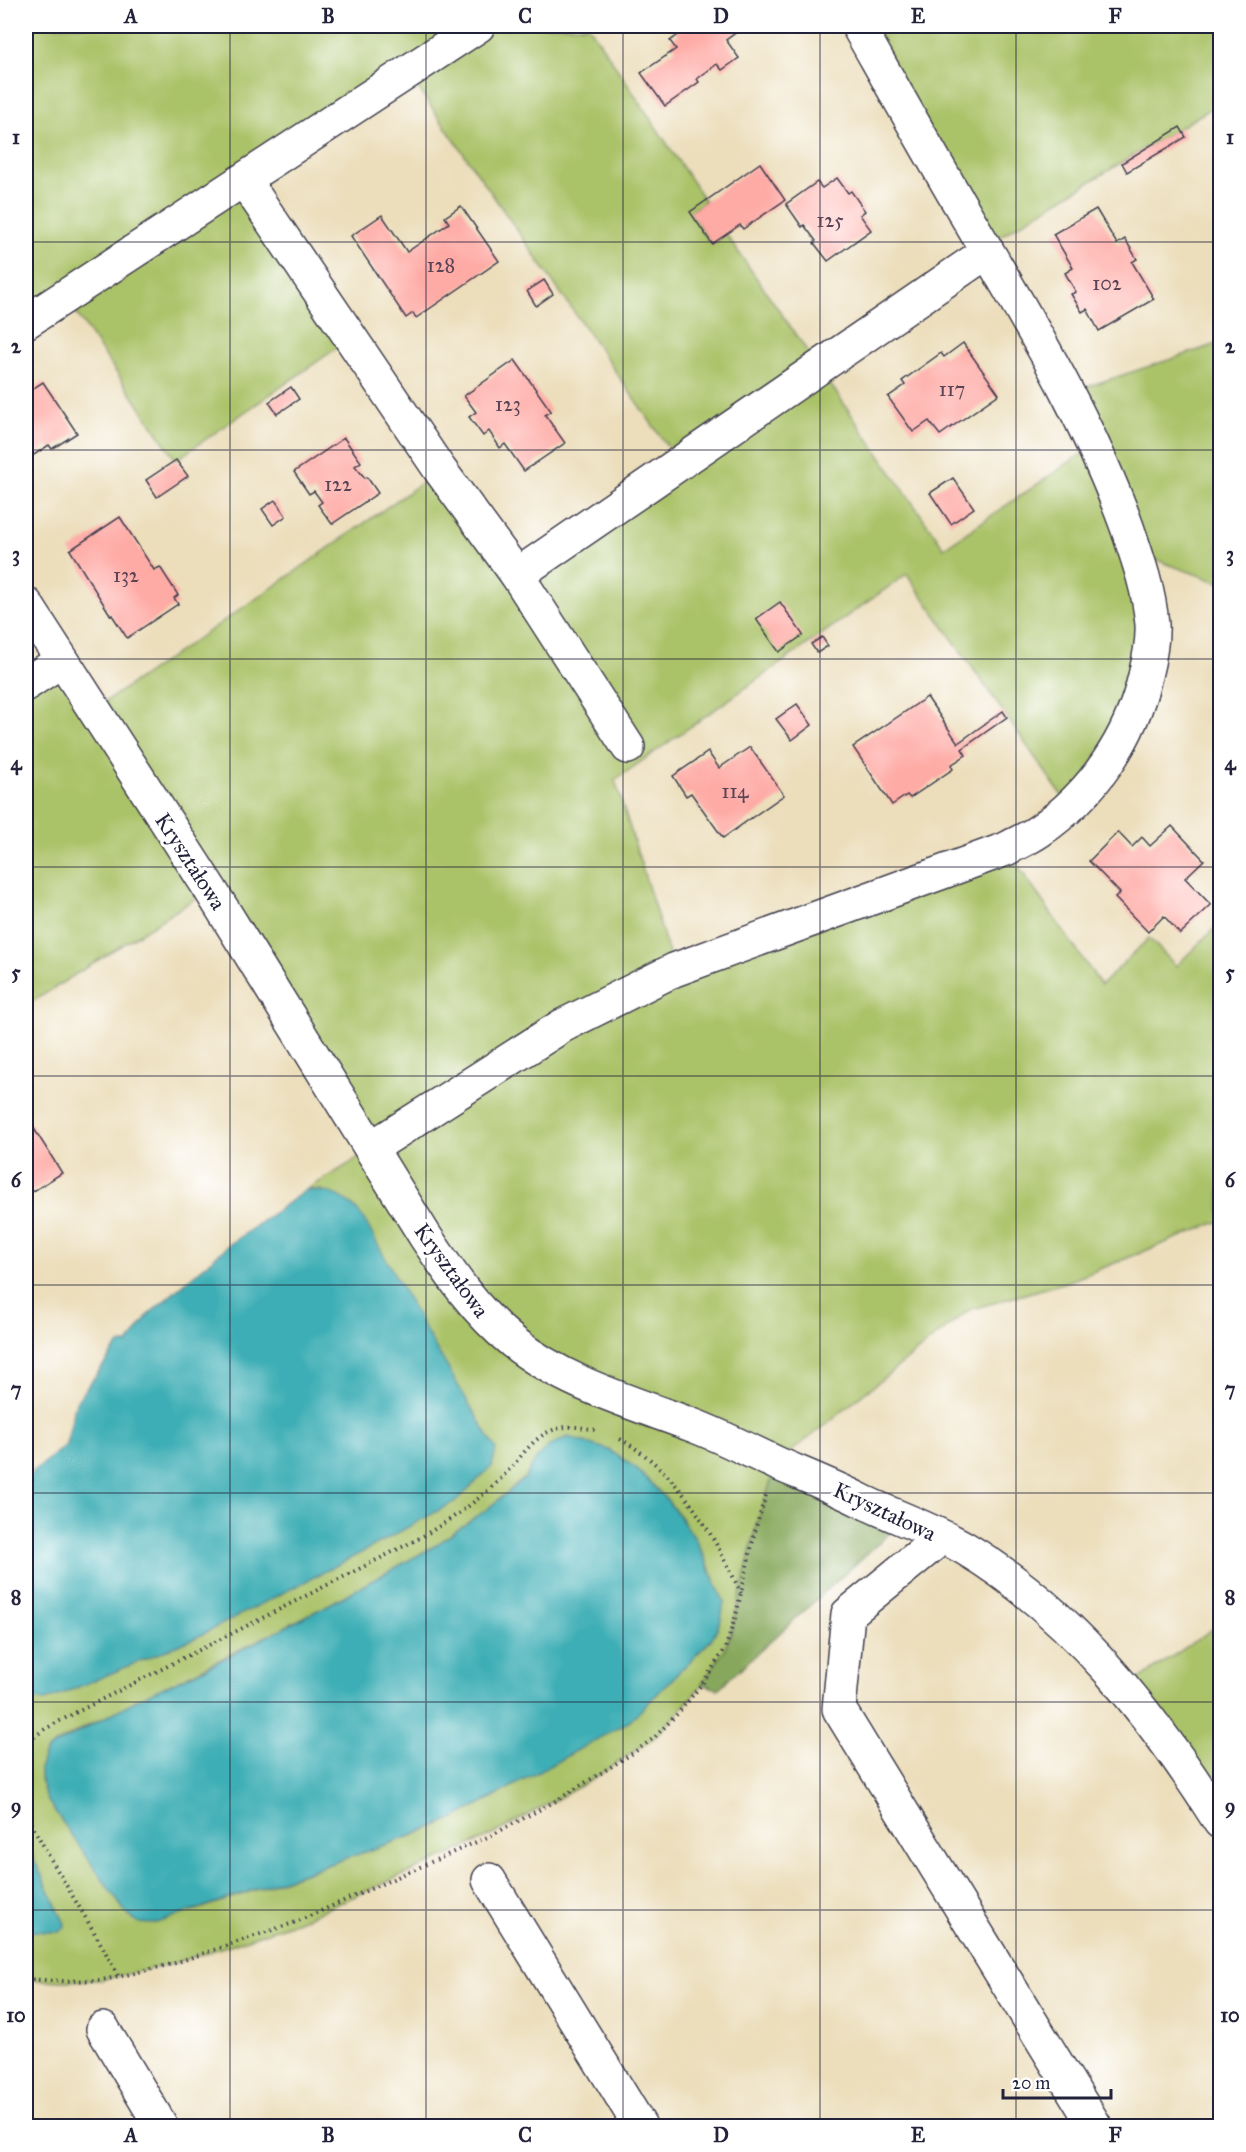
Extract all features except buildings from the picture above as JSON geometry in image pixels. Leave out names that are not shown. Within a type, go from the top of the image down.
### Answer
[{"type":"lane","points":[[26,322],[478,26]]},
{"type":"lane","points":[[371,1148],[562,1026],[674,970],[1006,849],[1038,831],[1063,812],[1088,788],[1107,764],[1123,737],[1143,687],[1152,627],[1148,592],[1136,552],[1107,475],[1068,393],[858,26]]},
{"type":"lane","points":[[244,180],[440,470],[517,575],[628,747]]},
{"type":"lane","points":[[517,575],[987,252]]},
{"type":"lane","name":"Kryształowa","points":[[26,604],[61,662],[210,889],[425,1236],[464,1292],[489,1321],[513,1342],[558,1372],[698,1427],[965,1548],[1013,1581],[1073,1632],[1125,1689],[1221,1822]]},
{"type":"lane","points":[[26,684],[61,662]]},
{"type":"lane","points":[[942,1537],[848,1614],[839,1709],[1095,2127]]},
{"type":"lane","points":[[489,1880],[640,2127]]},
{"type":"lane","points":[[103,2029],[161,2127]]},
{"type":"path","points":[[26,1746],[30,1740],[75,1713],[418,1539],[464,1512],[497,1483],[534,1442],[547,1433],[563,1427],[580,1426],[601,1431]]},
{"type":"path","points":[[611,1436],[622,1440],[647,1457],[671,1479],[691,1503],[725,1560],[741,1594]]},
{"type":"path","points":[[26,1979],[62,1981],[118,1977],[172,1964],[296,1922],[492,1835],[593,1779],[654,1738],[702,1684],[725,1649],[731,1634],[756,1527],[777,1463]]},
{"type":"path","points":[[26,1729],[30,1740]]},
{"type":"path","points":[[26,1812],[118,1977]]},
{"type":"green space","points":[[26,26],[589,26],[705,201],[690,212],[712,244],[726,234],[944,548],[1093,446],[1068,393],[1220,343],[1220,583],[1137,553],[1149,659],[1069,806],[907,574],[615,780],[674,970],[1006,849],[1101,985],[1149,938],[1176,966],[1220,923],[1220,1221],[1070,1281],[969,1310],[777,1463],[756,1527],[736,1615],[725,1649],[702,1685],[654,1738],[593,1779],[492,1835],[296,1922],[172,1964],[101,1980],[26,1979],[26,1931],[59,1932],[65,1924],[26,1843],[26,1683],[34,1699],[495,1449],[428,1335],[322,1190],[306,1190],[349,1164],[370,1148],[210,889],[26,1006],[26,684],[61,661],[93,710],[440,470],[517,575],[679,463],[407,72],[244,180],[351,338],[176,460],[65,297],[26,322]],"holes":[[[609,1450],[667,1500],[686,1525],[703,1554],[724,1602],[712,1639],[630,1721],[459,1816],[411,1836],[197,1910],[40,1781],[43,1756],[46,1751],[72,1734],[328,1605],[433,1547],[486,1510],[525,1478]]]},
{"type":"green space","points":[[858,26],[1220,26],[1220,103],[984,246]]},
{"type":"green space","points":[[777,1463],[905,1519],[718,1689],[702,1684],[725,1649],[731,1634],[756,1527]]},
{"type":"green space","points":[[1220,1624],[1220,1822],[1125,1689]]},
{"type":"water","points":[[306,1190],[331,1193],[344,1199],[362,1216],[428,1335],[496,1449],[492,1466],[456,1501],[357,1555],[193,1639],[45,1701],[34,1699],[26,1683],[26,1485],[32,1472],[66,1445],[76,1402],[119,1344],[128,1344],[148,1315],[230,1244]]},
{"type":"water","points":[[568,1437],[609,1450],[636,1468],[667,1500],[696,1540],[724,1602],[721,1620],[712,1639],[630,1721],[459,1816],[411,1836],[154,1924],[139,1923],[126,1913],[47,1800],[42,1787],[40,1768],[48,1749],[142,1697],[204,1669],[328,1605],[433,1547],[486,1510],[525,1478],[536,1459],[549,1446]]},
{"type":"water","points":[[26,1843],[65,1924],[59,1932],[26,1931]]}]
